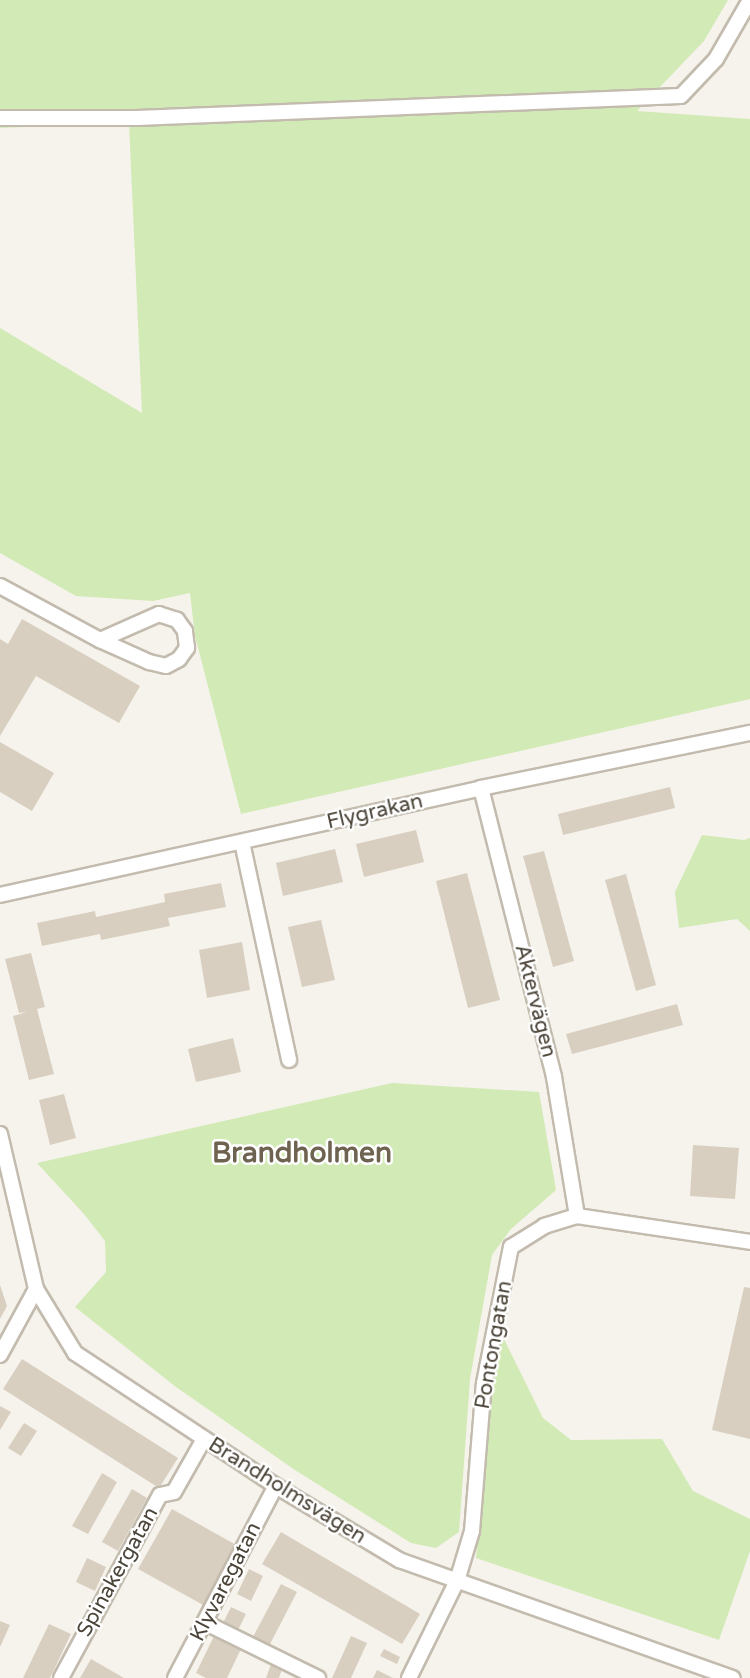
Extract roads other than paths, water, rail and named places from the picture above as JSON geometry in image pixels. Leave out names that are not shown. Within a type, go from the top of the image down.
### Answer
[{"type":"street","points":[[0,118],[137,118],[681,96],[716,59],[750,0]]},
{"type":"street","points":[[0,586],[100,640],[166,666],[179,659],[187,648],[185,631],[177,620],[159,614],[100,640]]},
{"type":"street","name":"Flygrakan","points":[[0,895],[481,788],[750,733]]},
{"type":"street","name":"Aktervägen","points":[[481,788],[554,1077],[577,1216]]},
{"type":"street","points":[[242,842],[289,1060]]},
{"type":"street","name":"Brandholmsvägen","points":[[0,1134],[36,1289],[75,1353],[276,1486],[399,1560],[733,1678]]},
{"type":"street","name":"Pontongatan","points":[[409,1678],[457,1581],[472,1531],[484,1383],[511,1247],[544,1226],[577,1216],[750,1242]]},
{"type":"street","points":[[0,1355],[36,1289]]},
{"type":"street","name":"Spinakergatan","points":[[61,1678],[160,1495],[174,1492],[204,1439]]},
{"type":"street","name":"Klyvaregatan","points":[[176,1678],[276,1486]]},
{"type":"street","points":[[206,1623],[318,1678]]},
{"type":"district","name":"Brandholmen","points":[[302,1153]]}]
